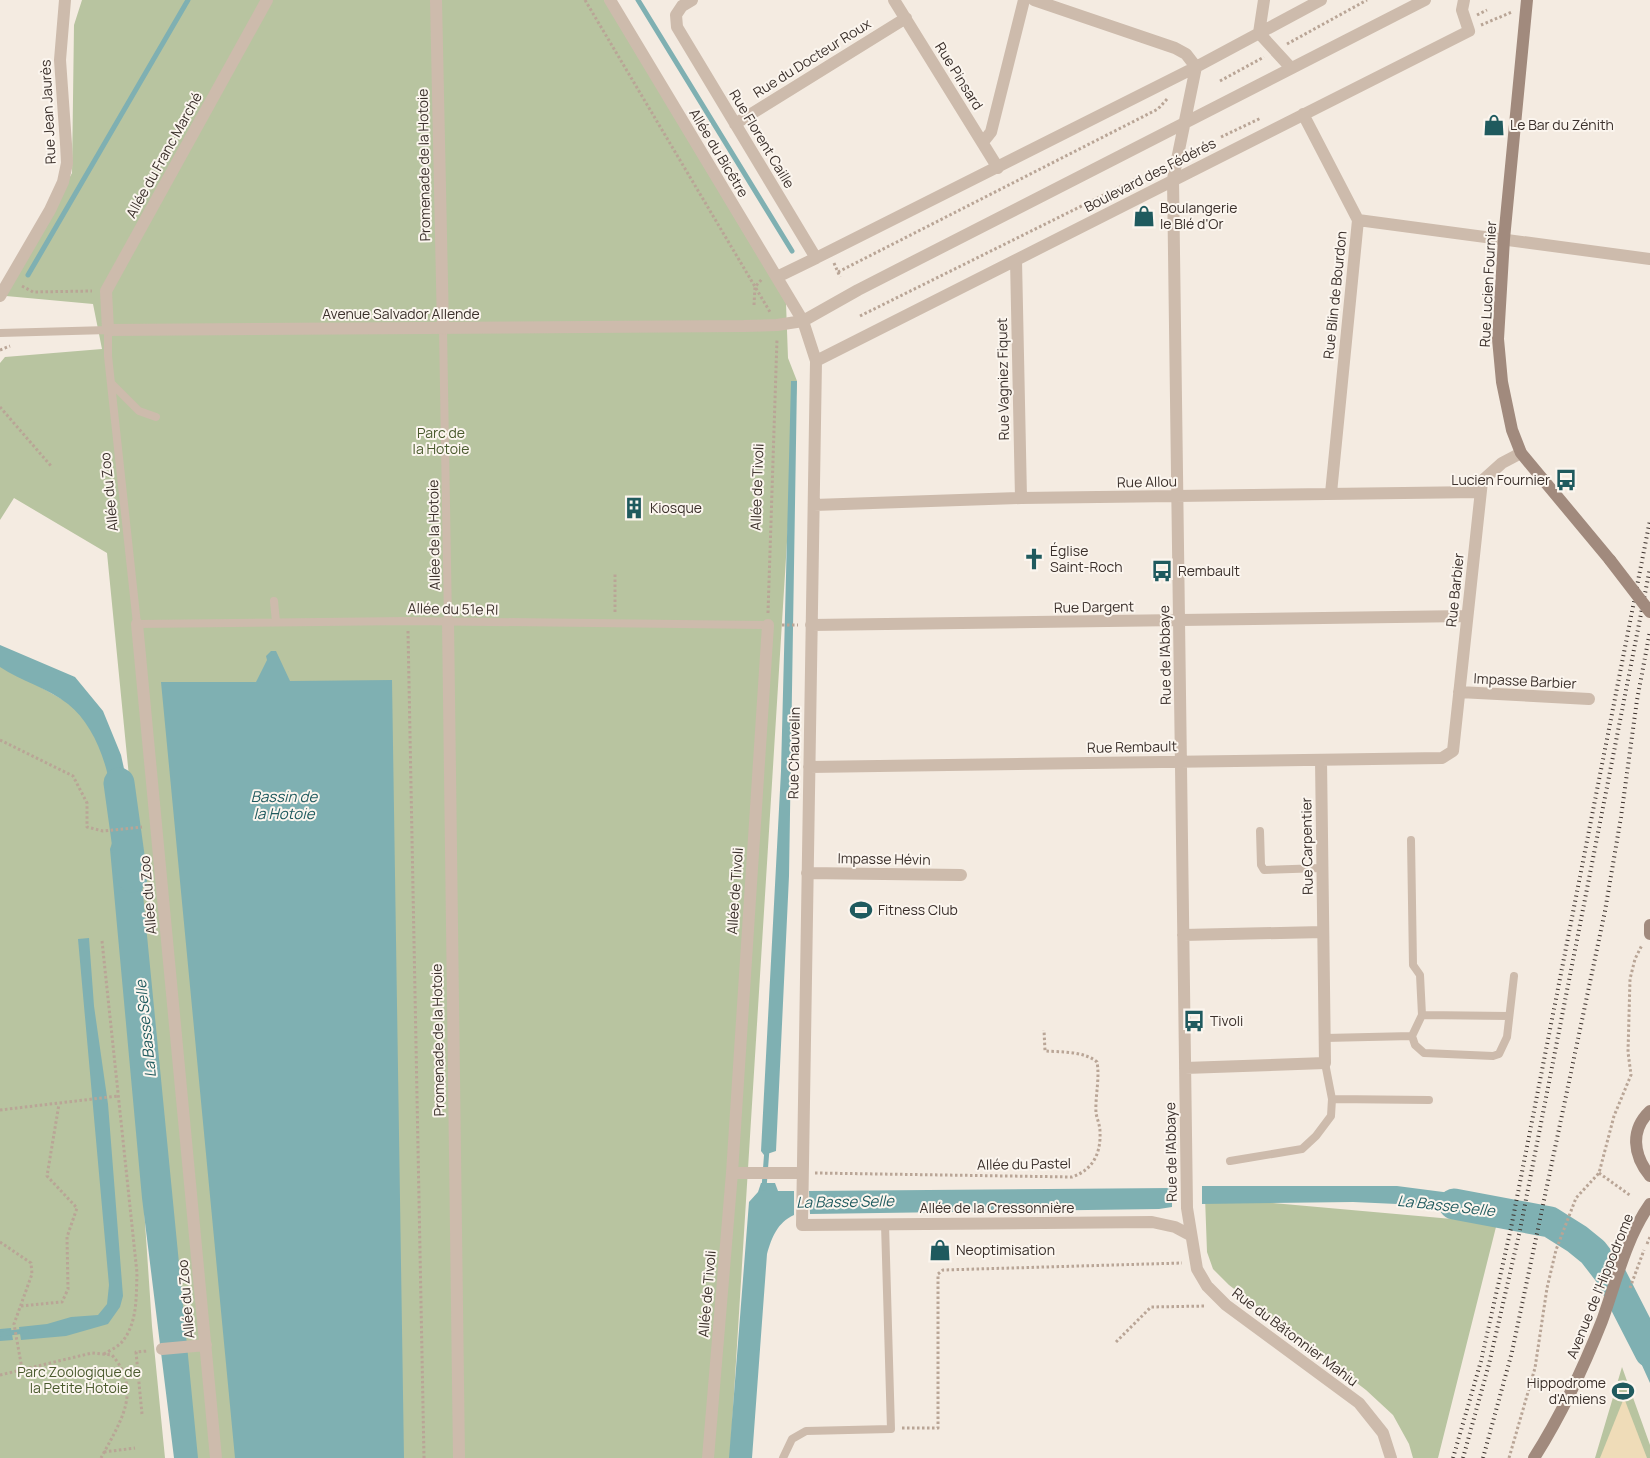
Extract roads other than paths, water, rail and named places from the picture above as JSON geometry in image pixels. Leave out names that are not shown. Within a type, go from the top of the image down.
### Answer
[{"type":"main road","name":"Rue Lucien Fournier","points":[[1527,0],[1504,239],[1498,339],[1502,382],[1512,430],[1521,453],[1610,560],[1650,612]]},
{"type":"main road","points":[[1650,926],[1650,934]]},
{"type":"main road","points":[[1650,1111],[1641,1120],[1636,1132],[1638,1156],[1650,1176]]},
{"type":"main road","name":"Avenue de l'Hippodrome","points":[[1534,1458],[1571,1394],[1602,1320],[1626,1253],[1650,1204]]},
{"type":"street","name":"Rue Jean Jaurès","points":[[0,296],[50,210],[63,182],[67,163],[60,60],[62,13],[65,0]]},
{"type":"street","name":"Allée du Franc Marché","points":[[108,330],[106,292],[267,0]]},
{"type":"street","name":"Promenade de la Hotoie","points":[[436,0],[443,329]]},
{"type":"street","name":"Allée du Bicêtre","points":[[610,0],[772,276],[802,321]]},
{"type":"street","name":"Rue Florent Caille","points":[[692,0],[682,6],[676,15],[678,27],[816,258]]},
{"type":"street","name":"Rue Pinsard","points":[[894,0],[998,168]]},
{"type":"street","points":[[983,142],[992,132],[1024,0]]},
{"type":"street","points":[[1034,0],[1175,48],[1186,54],[1196,67]]},
{"type":"street","points":[[1259,33],[1264,0]]},
{"type":"street","points":[[772,276],[816,258],[998,168],[1196,67],[1321,0]]},
{"type":"street","points":[[802,321],[1425,0]]},
{"type":"street","name":"Boulevard des Fédérés","points":[[816,361],[1469,31],[1462,10],[1464,0]]},
{"type":"street","name":"Rue du Docteur Roux","points":[[735,124],[906,18]]},
{"type":"street","points":[[1259,33],[1291,68]]},
{"type":"street","name":"Rue de l'Abbaye","points":[[1190,1235],[1187,1208],[1173,179],[1196,67]]},
{"type":"street","name":"Rue Blin de Bourdon","points":[[1303,114],[1358,220],[1331,493]]},
{"type":"street","points":[[1358,220],[1650,259]]},
{"type":"street","name":"Rue Vagniez Fiquet","points":[[1016,260],[1021,498]]},
{"type":"street","name":"Avenue Salvador Allende","points":[[108,330],[778,325],[802,321]]},
{"type":"street","name":"Rue Chauvelin","points":[[802,321],[816,361],[802,1225]]},
{"type":"street","name":"Rue Barbier","points":[[1453,751],[1482,481],[1502,463],[1521,453]]},
{"type":"street","name":"Rue Allou","points":[[814,505],[1021,498],[1480,492]]},
{"type":"street","name":"Rue Dargent","points":[[811,625],[1468,616]]},
{"type":"street","name":"Promenade de la Hotoie","points":[[448,621],[459,1458]]},
{"type":"street","name":"Allée du Zoo","points":[[137,624],[216,1458]]},
{"type":"street","name":"Allée de Tivoli","points":[[708,1458],[732,1173],[768,625]]},
{"type":"street","name":"Impasse Barbier","points":[[1459,692],[1589,699]]},
{"type":"street","name":"Rue Rembault","points":[[809,767],[1442,758],[1453,751]]},
{"type":"street","name":"Rue Carpentier","points":[[1321,760],[1325,1063]]},
{"type":"street","name":"Impasse Hévin","points":[[807,873],[961,875]]},
{"type":"street","points":[[1183,935],[1323,932]]},
{"type":"street","points":[[1185,1068],[1325,1063]]},
{"type":"street","points":[[732,1173],[802,1173]]},
{"type":"street","name":"Allée de la Cressonnière","points":[[802,1225],[1152,1222],[1175,1227],[1190,1235]]},
{"type":"street","name":"Rue du Bâtonnier Mahiu","points":[[1190,1235],[1195,1262],[1207,1286],[1226,1305],[1360,1403],[1383,1434],[1391,1458]]},
{"type":"street","points":[[162,1350],[206,1345]]},
{"type":"lane","name":"Allée de la Hotoie","points":[[443,329],[448,621]]},
{"type":"lane","name":"Avenue Salvador Allende","points":[[0,333],[108,330]]},
{"type":"lane","name":"Allée du Zoo","points":[[108,330],[137,624]]},
{"type":"lane","points":[[113,385],[139,411],[156,417]]},
{"type":"lane","points":[[274,601],[276,622]]},
{"type":"lane","name":"Allée du 51e RI","points":[[137,624],[448,621],[768,625]]},
{"type":"lane","points":[[1260,831],[1261,865],[1264,870],[1322,868]]},
{"type":"lane","points":[[1411,840],[1413,965],[1420,975],[1422,1015],[1412,1036],[1414,1045],[1424,1053],[1492,1056],[1499,1054],[1507,1037],[1514,976]]},
{"type":"lane","points":[[1422,1015],[1509,1016]]},
{"type":"lane","points":[[1324,1038],[1412,1036]]},
{"type":"lane","points":[[1230,1161],[1302,1149],[1331,1116],[1332,1099],[1325,1063]]},
{"type":"lane","points":[[1332,1099],[1429,1100]]},
{"type":"lane","points":[[784,1458],[792,1438],[806,1431],[891,1429],[885,1224]]},
{"type":"water","points":[[791,381],[797,381],[789,876],[776,1151],[764,1155],[761,1151],[781,771]]},
{"type":"water","points":[[0,645],[75,677],[103,711],[121,755],[136,823],[112,827],[113,811],[108,777],[104,760],[89,728],[79,715],[60,698],[0,667]]},
{"type":"water","name":"Bassin de la Hotoie","points":[[271,651],[276,651],[290,681],[392,680],[404,1458],[235,1458],[161,682],[256,682],[267,660],[266,656]]},
{"type":"water","points":[[137,833],[198,1458],[174,1458],[142,1198],[110,849],[115,834]]},
{"type":"water","points":[[89,938],[94,1006],[108,1104],[123,1296],[120,1307],[108,1324],[66,1336],[21,1340],[19,1327],[47,1324],[71,1317],[98,1315],[107,1304],[109,1285],[78,939]]},
{"type":"water","points":[[761,1183],[775,1183],[778,1191],[794,1191],[794,1215],[779,1226],[767,1254],[752,1458],[729,1458],[749,1202],[758,1192]]},
{"type":"water","points":[[1202,1186],[1397,1186],[1497,1199],[1493,1218],[1419,1205],[1353,1202],[1202,1204]]},
{"type":"water","points":[[1172,1188],[1172,1207],[1159,1209],[810,1214],[809,1191]]},
{"type":"water","points":[[1608,1257],[1650,1328],[1650,1383],[1602,1277]]},
{"type":"water","points":[[11,1328],[13,1340],[0,1341],[0,1329]]},
{"type":"waterway","points":[[28,275],[188,0]]},
{"type":"waterway","points":[[638,0],[792,251]]},
{"type":"waterway","name":"La Basse Selle","points":[[119,783],[132,877]]},
{"type":"waterway","points":[[764,1188],[767,1149]]},
{"type":"waterway","name":"La Basse Selle","points":[[1454,1204],[1550,1222],[1577,1239],[1593,1252],[1610,1274],[1650,1352]]},
{"type":"waterway","points":[[0,1334],[26,1331]]},
{"type":"railway","points":[[1453,1458],[1481,1361],[1511,1228],[1650,520]]},
{"type":"railway","points":[[1463,1458],[1489,1364],[1520,1230],[1650,568]]},
{"type":"railway","points":[[1483,1458],[1512,1352],[1605,911],[1621,817],[1637,700],[1650,631]]},
{"type":"place","name":"Le Bar du Zénith","points":[[1494,125]]},
{"type":"place","name":"Boulangerie le Blé d'Or","points":[[1144,216]]},
{"type":"place","name":"Lucien Fournier","points":[[1566,480]]},
{"type":"place","name":"Kiosque","points":[[634,508]]},
{"type":"place","name":"Église Saint-Roch","points":[[1034,559]]},
{"type":"place","name":"Rembault","points":[[1162,571]]},
{"type":"place","name":"Fitness Club","points":[[861,910]]},
{"type":"place","name":"Tivoli","points":[[1194,1021]]},
{"type":"place","name":"Neoptimisation","points":[[940,1250]]},
{"type":"place","name":"Hippodrome d'Amiens","points":[[1623,1391]]},
{"type":"park label","name":"Parc de la Hotoie","points":[[441,442]]},
{"type":"park label","name":"Parc Zoologique de la Petite Hotoie","points":[[79,1380]]}]
